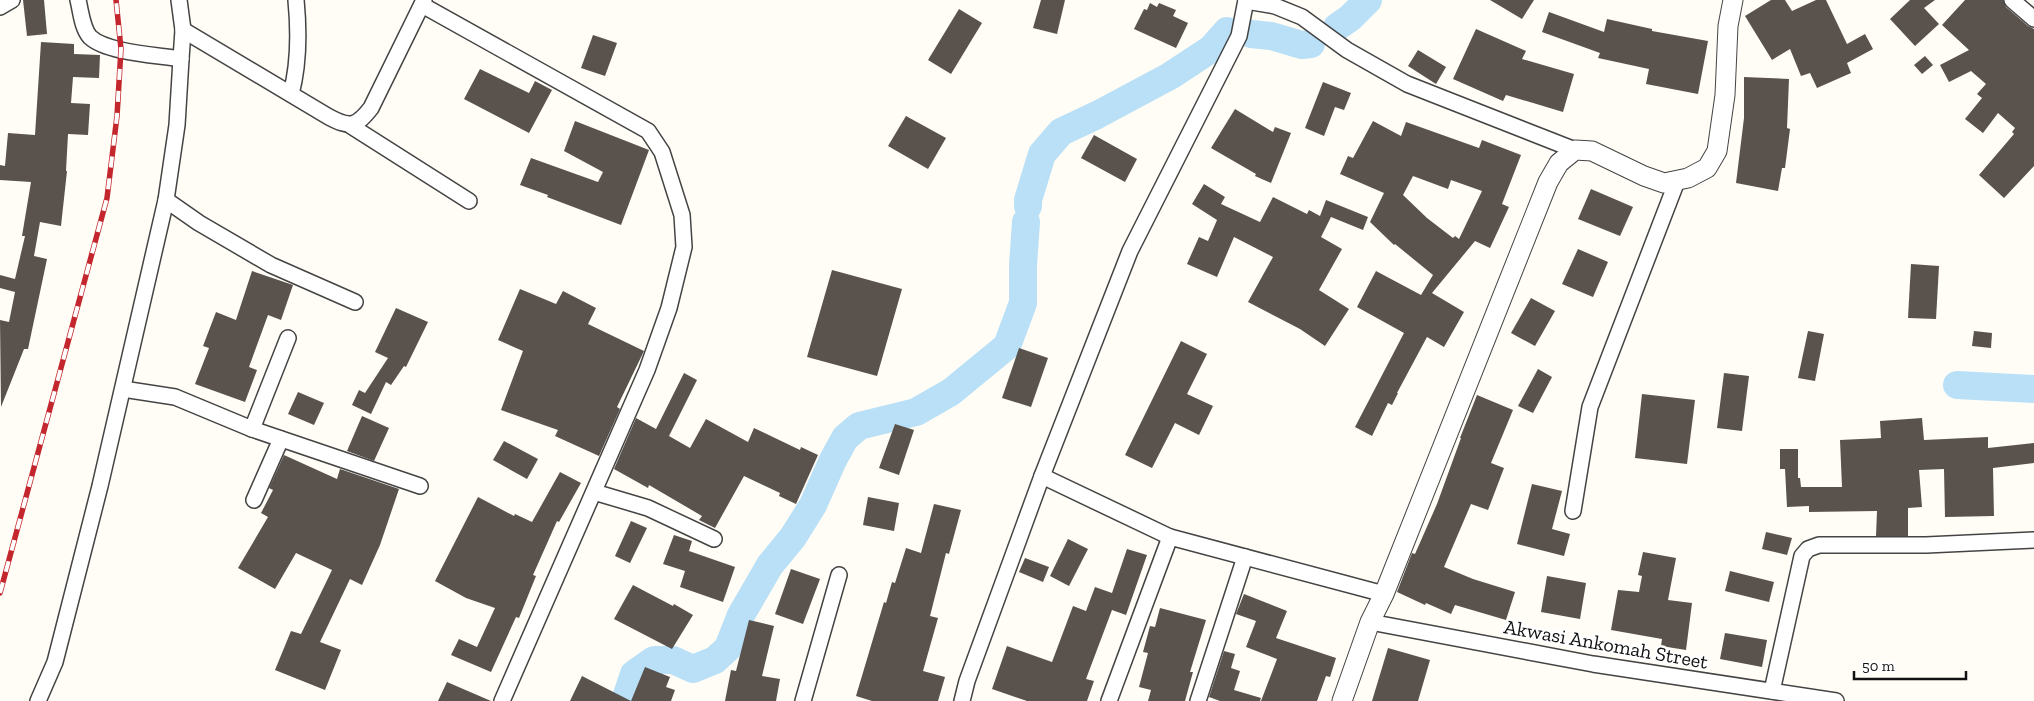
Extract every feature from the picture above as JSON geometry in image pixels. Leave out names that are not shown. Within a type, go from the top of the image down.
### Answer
[{"type":"street","points":[[0,7],[12,0]]},
{"type":"street","points":[[78,0],[84,27],[90,36],[101,44],[181,59]]},
{"type":"street","points":[[38,701],[55,662],[123,389],[166,200],[177,125],[183,30],[179,0]]},
{"type":"street","points":[[292,94],[296,78],[298,21],[296,0]]},
{"type":"street","points":[[962,701],[967,681],[1042,476],[1130,251],[1239,36],[1246,0],[1275,6],[1302,17],[1347,50],[1407,84],[1575,150],[1592,151],[1644,176],[1664,183],[1688,178],[1707,168],[1717,151],[1724,95],[1728,26],[1733,0]]},
{"type":"street","points":[[2012,0],[2034,19]]},
{"type":"street","points":[[351,126],[362,119],[371,108],[423,3],[648,131],[662,152],[682,215],[684,247],[669,308],[647,370],[502,701]]},
{"type":"street","points":[[183,30],[328,117],[343,125],[351,126],[469,201]]},
{"type":"street","points":[[1342,701],[1370,622],[1384,594],[1548,182],[1558,163],[1575,150]]},
{"type":"street","points":[[1573,512],[1590,407],[1677,181]]},
{"type":"street","points":[[166,200],[199,223],[271,265],[355,302]]},
{"type":"street","points":[[252,428],[288,338]]},
{"type":"street","points":[[123,389],[175,397],[281,439],[420,486]]},
{"type":"street","points":[[254,500],[281,439]]},
{"type":"street","points":[[1042,476],[1170,537],[1384,594]]},
{"type":"street","points":[[594,492],[648,508],[714,538]]},
{"type":"street","points":[[1109,701],[1170,537]]},
{"type":"street","points":[[1772,691],[1802,556],[1808,549],[1819,545],[1926,545],[2034,540]]},
{"type":"street","points":[[1198,701],[1245,557]]},
{"type":"street","points":[[803,701],[839,575]]},
{"type":"street","name":"Akwasi Ankomah Street","points":[[1370,622],[1593,664],[1836,701]]},
{"type":"building","points":[[23,0],[44,0],[47,34],[27,36]]},
{"type":"building","points":[[1041,0],[1065,0],[1057,34],[1033,28]]},
{"type":"building","points":[[1490,0],[1534,0],[1522,19]]},
{"type":"building","points":[[1771,0],[1785,0],[1792,11],[1816,0],[1826,0],[1847,44],[1865,34],[1873,49],[1847,63],[1851,73],[1817,88],[1810,73],[1801,76],[1790,49],[1772,60],[1745,16]]},
{"type":"building","points":[[1910,0],[1935,0],[1924,8],[1939,24],[1915,46],[1890,19]]},
{"type":"building","points":[[1965,0],[2003,0],[2006,7],[2034,29],[2034,166],[2004,198],[1979,175],[2014,134],[2012,132],[2015,128],[1998,113],[1983,133],[1965,119],[1982,98],[1977,94],[1986,84],[1971,71],[1949,82],[1940,65],[1969,50],[1942,25]]},
{"type":"building","points":[[1150,3],[1157,7],[1159,3],[1176,10],[1173,16],[1188,23],[1176,48],[1134,29],[1144,9],[1147,10]]},
{"type":"building","points":[[959,9],[982,23],[951,74],[928,60]]},
{"type":"building","points":[[1549,12],[1604,32],[1607,19],[1652,29],[1652,31],[1708,41],[1698,94],[1646,84],[1649,69],[1598,58],[1600,53],[1542,32]]},
{"type":"building","points":[[1476,29],[1526,51],[1522,59],[1574,74],[1563,112],[1506,95],[1503,101],[1453,79]]},
{"type":"building","points":[[593,35],[617,43],[605,76],[581,68]]},
{"type":"building","points":[[41,42],[74,44],[74,54],[100,55],[99,78],[73,77],[71,103],[90,104],[88,135],[68,134],[67,171],[61,226],[40,222],[34,256],[47,259],[28,349],[24,349],[1,407],[0,320],[9,322],[15,292],[0,288],[0,275],[15,279],[25,236],[22,236],[31,182],[0,180],[0,165],[5,166],[8,133],[35,135]]},
{"type":"building","points":[[1418,50],[1446,67],[1436,84],[1408,66]]},
{"type":"building","points":[[1925,56],[1933,65],[1922,74],[1914,65]]},
{"type":"building","points":[[480,69],[529,93],[535,81],[552,90],[529,133],[464,99]]},
{"type":"building","points":[[1744,77],[1789,79],[1787,128],[1790,129],[1785,168],[1782,168],[1778,191],[1736,183],[1744,118]]},
{"type":"building","points":[[1323,82],[1351,93],[1344,110],[1335,107],[1324,136],[1305,128]]},
{"type":"building","points":[[1235,109],[1273,132],[1275,127],[1291,133],[1271,183],[1255,176],[1256,174],[1211,148]]},
{"type":"building","points":[[906,116],[946,138],[928,169],[888,146]]},
{"type":"building","points":[[575,121],[649,150],[621,225],[520,185],[531,158],[598,182],[603,172],[564,151]]},
{"type":"building","points":[[1373,121],[1401,136],[1406,122],[1479,148],[1482,140],[1521,155],[1502,204],[1509,207],[1490,248],[1475,241],[1432,293],[1464,312],[1444,347],[1427,337],[1392,405],[1388,403],[1372,436],[1355,427],[1404,333],[1357,307],[1376,271],[1421,295],[1433,275],[1394,245],[1370,222],[1384,193],[1340,174],[1348,156],[1353,158]],"holes":[[[1413,176],[1448,189],[1451,180],[1482,191],[1459,239],[1455,236],[1453,238],[1427,218],[1403,195]]]},
{"type":"building","points":[[1094,135],[1137,159],[1125,182],[1081,158]]},
{"type":"building","points":[[1204,184],[1225,197],[1221,204],[1260,222],[1273,197],[1307,214],[1309,210],[1320,216],[1326,200],[1368,217],[1363,230],[1331,217],[1321,237],[1342,249],[1319,290],[1349,309],[1325,346],[1300,329],[1248,302],[1273,257],[1234,237],[1217,277],[1187,264],[1199,237],[1208,241],[1217,220],[1192,204]]},
{"type":"building","points":[[1591,189],[1633,207],[1620,236],[1578,219]]},
{"type":"building","points":[[1578,249],[1608,262],[1593,297],[1562,284]]},
{"type":"building","points":[[1911,264],[1939,266],[1936,319],[1908,318]]},
{"type":"building","points":[[832,270],[902,289],[877,376],[807,357]]},
{"type":"building","points":[[252,271],[293,285],[281,320],[268,315],[249,367],[257,370],[245,402],[195,384],[209,348],[203,346],[216,312],[236,320]]},
{"type":"building","points":[[520,289],[556,304],[563,291],[596,308],[588,324],[644,351],[617,407],[620,409],[599,456],[555,436],[558,430],[501,410],[523,351],[498,340]]},
{"type":"building","points":[[1531,298],[1555,311],[1535,346],[1511,333]]},
{"type":"building","points":[[396,308],[428,322],[406,367],[404,366],[391,385],[386,382],[371,414],[352,405],[359,390],[365,393],[388,358],[375,352]]},
{"type":"building","points":[[1808,331],[1824,334],[1815,381],[1798,378]]},
{"type":"building","points":[[1974,331],[1992,333],[1991,348],[1972,346]]},
{"type":"building","points":[[1181,341],[1207,354],[1187,394],[1213,406],[1199,435],[1175,423],[1152,468],[1125,455]]},
{"type":"building","points":[[1019,348],[1048,358],[1031,407],[1002,398]]},
{"type":"building","points":[[1538,369],[1552,377],[1533,413],[1518,406]]},
{"type":"building","points":[[684,373],[697,380],[669,436],[690,448],[706,419],[748,442],[754,428],[800,450],[801,447],[818,455],[796,504],[779,496],[780,493],[744,476],[715,528],[699,520],[702,516],[649,485],[648,488],[614,469],[636,418],[656,429]]},
{"type":"building","points":[[1724,373],[1749,376],[1742,431],[1717,428]]},
{"type":"building","points":[[298,392],[324,403],[314,425],[288,414]]},
{"type":"building","points":[[1642,394],[1695,400],[1687,464],[1635,458]]},
{"type":"building","points":[[1477,395],[1513,410],[1491,463],[1504,468],[1488,510],[1471,504],[1444,567],[1473,579],[1515,592],[1506,620],[1455,605],[1451,614],[1397,592],[1412,553],[1415,554],[1437,504]]},
{"type":"building","points":[[362,416],[389,428],[374,461],[347,451]]},
{"type":"building","points":[[1922,418],[1924,440],[1988,437],[1988,448],[2034,443],[2034,463],[1993,468],[1994,516],[1945,517],[1944,469],[1919,470],[1922,507],[1908,508],[1908,536],[1876,536],[1877,511],[1809,512],[1809,506],[1787,507],[1785,469],[1780,469],[1780,449],[1798,449],[1798,478],[1800,478],[1801,487],[1842,487],[1840,440],[1881,438],[1880,421]]},
{"type":"building","points":[[895,424],[914,430],[899,475],[879,468]]},
{"type":"building","points":[[504,441],[538,459],[527,479],[493,460]]},
{"type":"building","points":[[284,455],[337,479],[340,469],[399,489],[380,545],[362,585],[350,579],[320,642],[341,650],[325,690],[275,670],[291,631],[301,634],[332,570],[296,553],[275,589],[238,568],[268,517],[261,513],[273,490],[269,488]]},
{"type":"building","points":[[560,472],[581,483],[559,522],[557,521],[533,575],[536,576],[519,618],[516,617],[491,672],[451,655],[459,639],[477,647],[495,608],[466,598],[435,581],[478,497],[514,516],[515,514],[532,522]]},
{"type":"building","points":[[1532,484],[1562,491],[1552,529],[1570,534],[1564,556],[1517,544]]},
{"type":"building","points":[[868,497],[899,503],[894,531],[863,525]]},
{"type":"building","points":[[934,504],[961,510],[949,554],[946,553],[930,616],[938,618],[923,671],[945,677],[938,701],[872,701],[856,696],[884,602],[886,603],[892,582],[895,583],[906,548],[921,553]]},
{"type":"building","points":[[631,521],[647,528],[630,563],[615,556]]},
{"type":"building","points":[[1766,532],[1792,538],[1787,555],[1762,549]]},
{"type":"building","points":[[674,535],[692,541],[689,551],[735,567],[723,602],[680,587],[685,571],[663,564]]},
{"type":"building","points":[[1068,539],[1088,549],[1069,586],[1050,576]]},
{"type":"building","points":[[1127,549],[1147,555],[1126,615],[1112,610],[1086,679],[1094,681],[1087,701],[1027,701],[992,689],[1007,646],[1052,662],[1073,606],[1086,611],[1095,587],[1112,593]]},
{"type":"building","points":[[1643,552],[1676,558],[1668,600],[1692,603],[1686,650],[1661,646],[1662,639],[1611,630],[1618,590],[1639,592],[1642,576],[1638,575]]},
{"type":"building","points":[[1025,558],[1049,567],[1043,582],[1019,572]]},
{"type":"building","points":[[791,569],[820,579],[803,624],[775,614]]},
{"type":"building","points":[[1730,571],[1774,582],[1769,602],[1725,591]]},
{"type":"building","points":[[1547,576],[1586,583],[1580,619],[1541,612]]},
{"type":"building","points":[[633,585],[693,615],[672,649],[614,619]]},
{"type":"building","points":[[1244,594],[1287,611],[1276,638],[1336,658],[1330,677],[1326,676],[1317,701],[1261,701],[1277,659],[1246,647],[1256,621],[1236,614]]},
{"type":"building","points":[[1160,608],[1206,620],[1190,672],[1193,672],[1185,701],[1148,701],[1151,690],[1139,687],[1148,653],[1143,652],[1150,626],[1155,627]]},
{"type":"building","points":[[749,620],[774,626],[762,676],[780,679],[776,701],[725,701],[731,670],[736,671]]},
{"type":"building","points":[[1725,633],[1767,640],[1762,667],[1720,659]]},
{"type":"building","points":[[1388,648],[1430,660],[1418,701],[1372,701]]},
{"type":"building","points":[[1224,651],[1235,654],[1231,668],[1240,671],[1234,690],[1261,698],[1260,701],[1220,701],[1209,697]]},
{"type":"building","points":[[645,667],[670,677],[666,687],[675,690],[671,701],[631,701]]},
{"type":"building","points":[[582,676],[631,701],[570,701]]},
{"type":"building","points":[[447,682],[491,701],[438,701]]},
{"type":"waterway","points":[[1337,27],[1350,18],[1368,0]]},
{"type":"waterway","points":[[1028,206],[1028,200],[1042,154],[1061,132],[1170,76],[1211,49],[1227,31]]},
{"type":"waterway","points":[[1251,34],[1271,36],[1302,45],[1311,44]]},
{"type":"waterway","points":[[625,701],[634,674],[654,660],[673,660],[693,669],[715,660],[728,648],[741,615],[770,565],[793,537],[813,505],[845,438],[859,426],[916,412],[951,392],[1007,346],[1023,303],[1026,222]]},
{"type":"waterway","points":[[1957,385],[2034,389]]},
{"type":"railway","points":[[0,593],[107,198],[117,116],[121,49],[116,0]]}]
